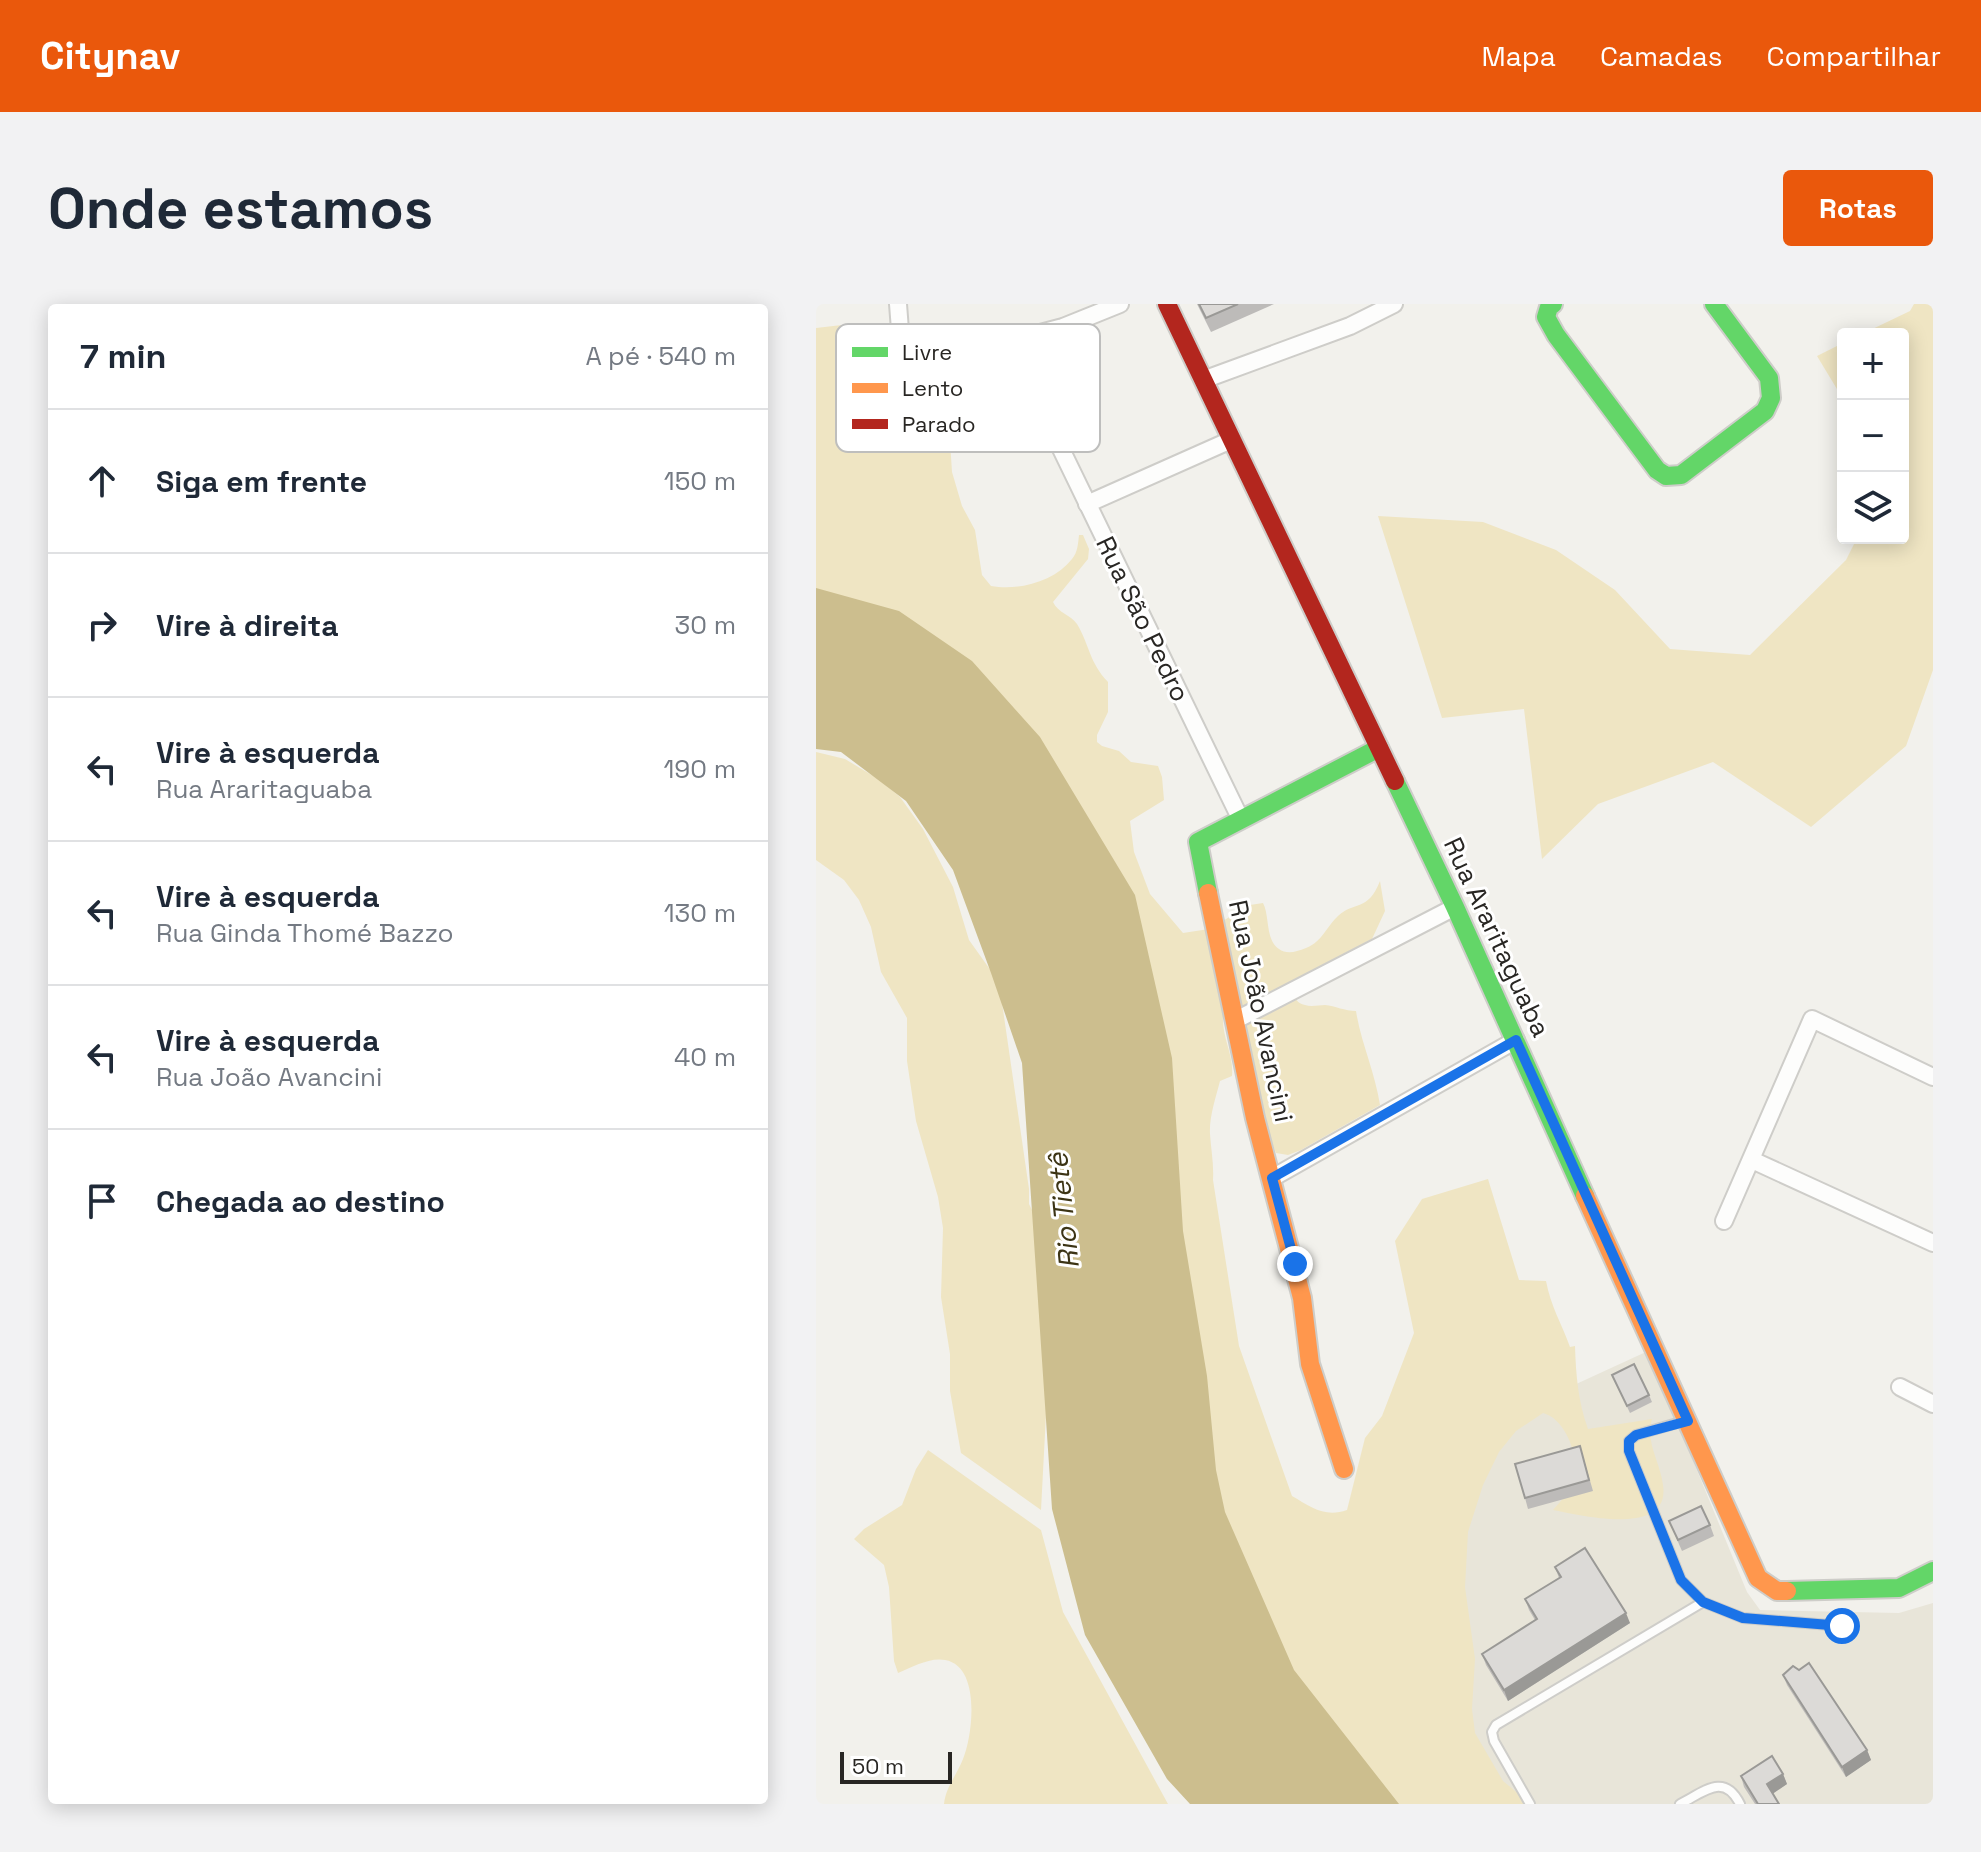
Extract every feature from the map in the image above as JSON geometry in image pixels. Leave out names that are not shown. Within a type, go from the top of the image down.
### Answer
[{"type":"street","points":[[898,304],[900,324]]},
{"type":"street","points":[[1070,324],[1120,304]]},
{"type":"street","name":"Rua Araritaguaba","points":[[1167,304],[1455,907],[1758,1578],[1777,1591],[1899,1588],[1933,1571]]},
{"type":"street","points":[[1203,380],[1350,326],[1394,304]]},
{"type":"street","points":[[1550,310],[1556,335],[1657,470],[1666,476],[1681,475],[1765,411],[1771,398],[1769,378],[1714,304]]},
{"type":"street","points":[[1087,504],[1231,440]]},
{"type":"street","name":"Rua São Pedro","points":[[1062,452],[1241,820]]},
{"type":"street","points":[[1241,820],[1379,748]]},
{"type":"street","name":"Rua João Avancini","points":[[1241,820],[1198,842],[1255,1118],[1302,1298],[1310,1364],[1344,1469]]},
{"type":"street","points":[[1236,1020],[1455,907]]},
{"type":"street","points":[[1724,1221],[1812,1019],[1933,1077]]},
{"type":"street","points":[[1272,1178],[1516,1040]]},
{"type":"street","points":[[1752,1160],[1933,1243]]},
{"type":"street","points":[[1900,1387],[1933,1404]]},
{"type":"lane","points":[[1688,1421],[1636,1435],[1629,1441],[1629,1451],[1681,1580],[1703,1602],[1743,1618],[1842,1626]]},
{"type":"lane","points":[[1530,1804],[1494,1741],[1492,1732],[1496,1725],[1703,1602]]},
{"type":"lane","points":[[1680,1804],[1711,1788],[1723,1786],[1734,1791],[1740,1804]]},
{"type":"shaded area","points":[[1914,304],[1933,304],[1933,670],[1906,746],[1811,827],[1713,762],[1598,804],[1542,859],[1524,709],[1442,718],[1378,516],[1483,522],[1556,550],[1615,590],[1670,649],[1750,655],[1846,560],[1854,544],[1909,544],[1909,328],[1875,328],[1910,311]]},
{"type":"shaded area","points":[[836,326],[836,452],[951,452],[952,472],[962,506],[975,530],[982,575],[991,586],[1024,586],[1056,574],[1074,556],[1079,535],[1083,535],[1089,549],[1088,559],[1053,602],[1077,624],[1097,668],[1108,682],[1108,712],[1097,735],[1097,742],[1119,751],[1131,762],[1158,766],[1164,800],[1130,821],[1134,852],[1150,894],[1183,933],[1209,929],[1250,905],[1263,903],[1275,945],[1283,951],[1295,952],[1317,941],[1344,911],[1366,902],[1380,881],[1385,911],[1372,939],[1303,975],[1295,996],[1305,1005],[1356,1011],[1380,1105],[1301,1150],[1288,1155],[1276,1153],[1223,1017],[1232,1076],[1220,1081],[1212,1114],[1213,1180],[1239,1346],[1292,1496],[1325,1512],[1347,1510],[1365,1438],[1382,1416],[1414,1333],[1395,1241],[1422,1199],[1488,1179],[1519,1280],[1546,1281],[1570,1347],[1575,1346],[1578,1388],[1588,1429],[1652,1419],[1650,1436],[1663,1485],[1662,1501],[1653,1512],[1639,1518],[1621,1519],[1553,1510],[1571,1488],[1575,1476],[1574,1454],[1559,1424],[1543,1413],[1516,1431],[1499,1452],[1483,1485],[1468,1532],[1465,1587],[1475,1659],[1472,1709],[1475,1733],[1503,1781],[1531,1804],[1365,1804],[1230,1636],[1133,1171],[816,611],[816,328]]},
{"type":"shaded area","points":[[1837,346],[1837,389],[1817,356]]},
{"type":"shaded area","points":[[816,752],[845,759],[880,780],[900,797],[923,829],[953,887],[969,940],[999,982],[1029,1204],[1037,1220],[1048,1376],[1041,1510],[961,1453],[950,1391],[950,1354],[941,1297],[943,1228],[938,1197],[916,1121],[907,1061],[907,1018],[881,972],[871,927],[859,900],[844,880],[816,860]]},
{"type":"shaded area","points":[[1648,1351],[1747,1592],[1760,1610],[1899,1613],[1933,1603],[1933,1804],[1487,1804],[1435,1626],[1498,1420]]},
{"type":"shaded area","points":[[928,1450],[1041,1530],[1063,1612],[1168,1804],[944,1804],[967,1748],[971,1719],[969,1688],[957,1665],[945,1660],[927,1661],[898,1673],[894,1661],[889,1587],[884,1565],[854,1539],[902,1505],[916,1469]]},
{"type":"water","name":"Rio Tietê","points":[[816,588],[899,611],[972,661],[1040,737],[1135,895],[1172,1058],[1183,1231],[1207,1376],[1216,1470],[1225,1512],[1294,1670],[1399,1804],[1190,1804],[1167,1779],[1085,1635],[1052,1509],[1022,1063],[953,870],[906,801],[841,752],[816,749]]},
{"type":"building","points":[[1199,304],[1238,304],[1206,318]]},
{"type":"building","points":[[1634,1364],[1649,1395],[1627,1406],[1612,1375]]},
{"type":"building","points":[[1580,1446],[1589,1480],[1525,1498],[1515,1464]]},
{"type":"building","points":[[1701,1506],[1710,1525],[1678,1540],[1669,1521]]},
{"type":"building","points":[[1585,1548],[1626,1613],[1504,1690],[1482,1654],[1537,1619],[1525,1599],[1561,1577],[1555,1567]]},
{"type":"building","points":[[1809,1663],[1867,1750],[1842,1767],[1783,1675],[1793,1666],[1799,1670]]},
{"type":"building","points":[[1772,1756],[1783,1774],[1767,1784],[1779,1804],[1758,1804],[1741,1776]]},
{"type":"traffic: fast","points":[[1553,304],[1546,317],[1556,335],[1657,470],[1666,476],[1681,475],[1765,411],[1771,398],[1769,378],[1714,304]]},
{"type":"traffic: fast","points":[[1208,893],[1198,842],[1379,748]]},
{"type":"traffic: fast","points":[[1395,781],[1585,1196]]},
{"type":"traffic: fast","points":[[1787,1591],[1899,1588],[1933,1571]]},
{"type":"traffic: slow","points":[[1208,893],[1255,1118],[1302,1298],[1310,1364],[1344,1469]]},
{"type":"traffic: slow","points":[[1585,1196],[1758,1578],[1777,1591],[1787,1591]]},
{"type":"traffic: jam","points":[[1167,304],[1395,781]]},
{"type":"route","points":[[1295,1264],[1272,1178],[1516,1040],[1688,1421],[1636,1435],[1629,1441],[1629,1451],[1681,1580],[1703,1602],[1743,1618],[1842,1626]]}]
